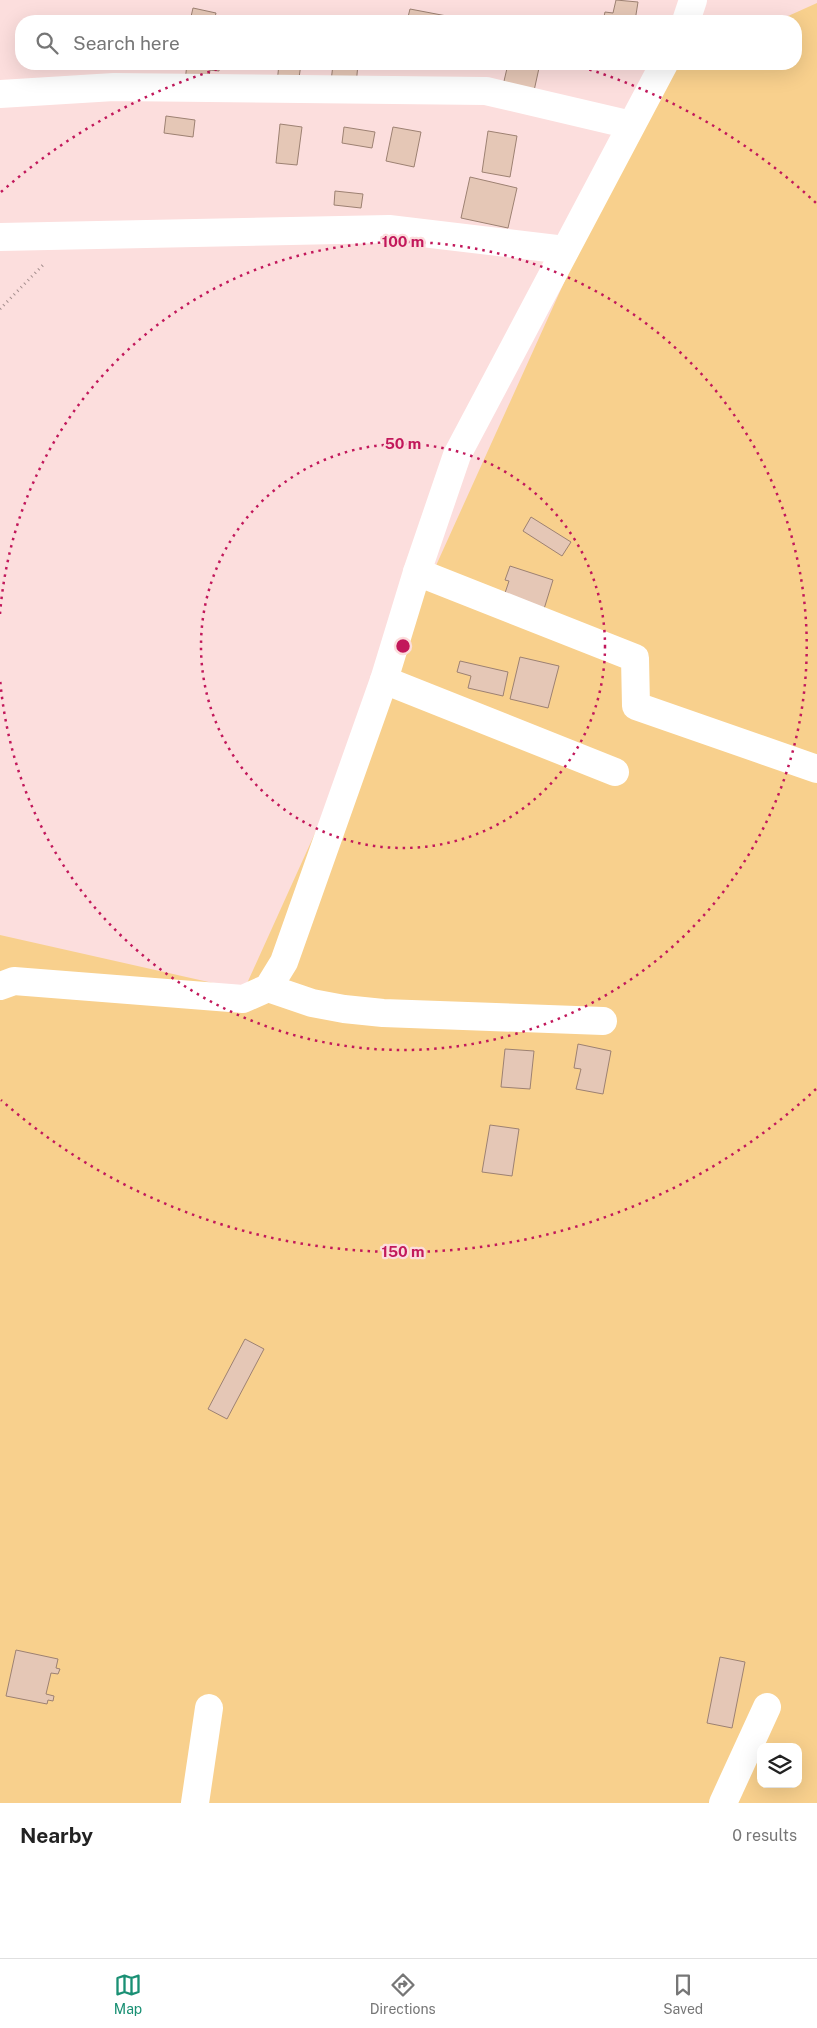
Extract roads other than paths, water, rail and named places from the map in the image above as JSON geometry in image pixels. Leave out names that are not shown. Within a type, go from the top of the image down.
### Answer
[{"type":"street","points":[[688,15],[693,0]]},
{"type":"street","points":[[0,986],[14,981],[243,999],[268,988],[284,962],[384,680],[417,572],[457,455],[661,70]]},
{"type":"street","points":[[0,94],[114,87],[486,91],[631,124]]},
{"type":"street","points":[[0,237],[390,229],[566,250]]},
{"type":"street","points":[[417,572],[635,658],[636,706],[817,769]]},
{"type":"street","points":[[384,680],[615,772]]},
{"type":"street","points":[[268,988],[312,1003],[383,1013],[604,1021]]},
{"type":"street","points":[[723,1803],[767,1707]]},
{"type":"street","points":[[195,1803],[209,1708]]}]
